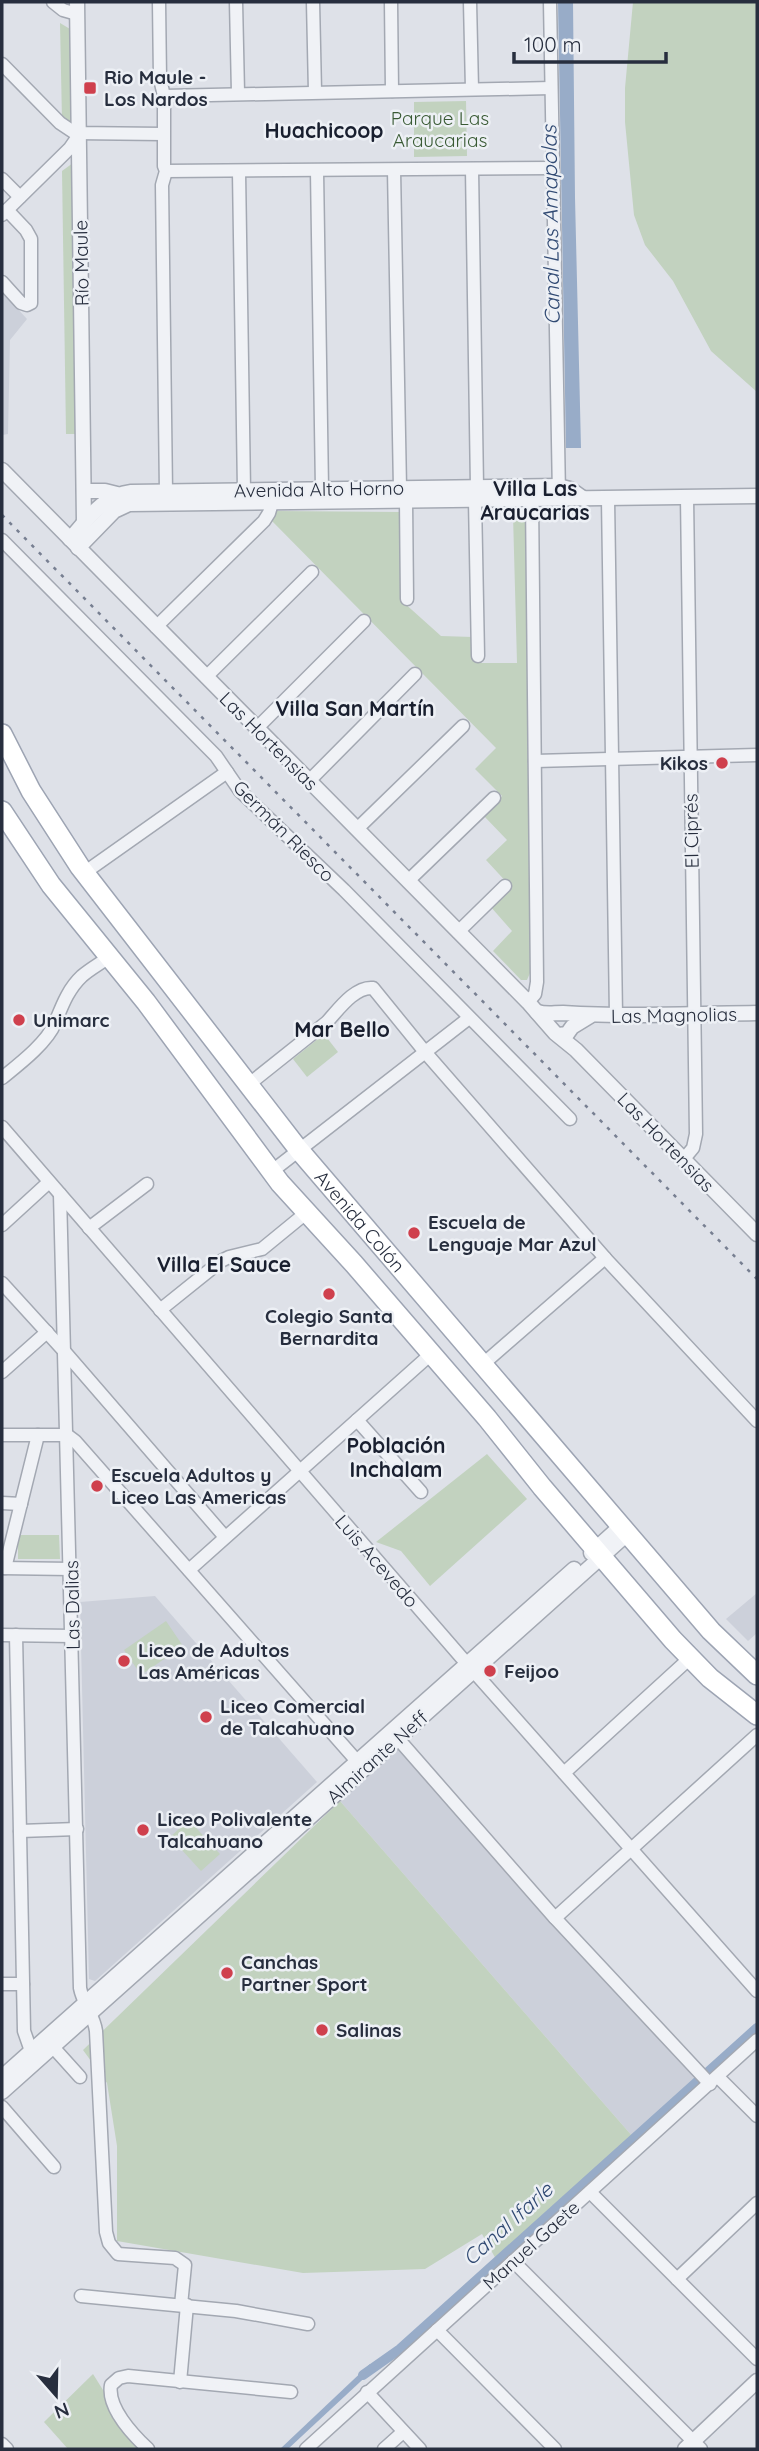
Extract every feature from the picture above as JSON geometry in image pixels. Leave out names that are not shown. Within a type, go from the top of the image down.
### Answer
[{"type":"main road","name":"Avenida Colón","points":[[2,734],[48,820],[84,873],[299,1150],[711,1631],[757,1675]]},
{"type":"main road","name":"Avenida Colón","points":[[2,811],[51,885],[146,1002],[271,1172],[487,1418],[598,1554],[690,1658],[729,1694],[757,1715]]},
{"type":"street","points":[[52,2],[63,10],[77,8]]},
{"type":"street","points":[[159,2],[160,79],[164,96],[166,171],[162,185],[166,498]]},
{"type":"street","points":[[236,2],[238,93]]},
{"type":"street","points":[[313,2],[315,92]]},
{"type":"street","points":[[391,2],[392,90]]},
{"type":"street","points":[[470,2],[472,89]]},
{"type":"street","points":[[550,2],[558,493]]},
{"type":"street","name":"Río Maule","points":[[77,8],[84,523]]},
{"type":"street","points":[[2,64],[65,127],[79,135],[163,134]]},
{"type":"street","points":[[164,96],[551,88]]},
{"type":"street","points":[[2,282],[21,303],[27,305],[32,301],[31,239],[26,230],[4,213],[70,148],[79,135]]},
{"type":"street","points":[[166,171],[552,168]]},
{"type":"street","points":[[472,169],[478,656]]},
{"type":"street","points":[[394,170],[407,599]]},
{"type":"street","points":[[317,171],[322,489]]},
{"type":"street","points":[[239,172],[244,490]]},
{"type":"street","points":[[2,179],[20,197]]},
{"type":"street","name":"Las Hortensias","points":[[2,470],[532,1007],[563,1025],[576,1050],[757,1234]]},
{"type":"street","name":"Avenida Alto Horno","points":[[74,544],[121,506],[166,498],[244,490],[322,489],[403,495]]},
{"type":"street","name":"Avenida Alto Horno","points":[[84,491],[272,503],[403,495],[558,493],[584,499],[757,496]]},
{"type":"street","name":"Avenida Alto Horno","points":[[476,494],[532,500],[558,493]]},
{"type":"street","points":[[74,544],[84,523],[103,503],[117,494]]},
{"type":"street","name":"El Ciprés","points":[[682,1160],[690,1153],[696,1139],[687,497]]},
{"type":"street","points":[[608,499],[616,1016]]},
{"type":"street","points":[[532,500],[537,986],[532,1007]]},
{"type":"street","points":[[156,627],[264,521],[272,503]]},
{"type":"street","name":"Germán Riesco","points":[[2,540],[215,756],[240,791],[344,890],[570,1119]]},
{"type":"street","points":[[206,677],[312,572]]},
{"type":"street","points":[[257,728],[363,621]]},
{"type":"street","points":[[309,781],[415,674]]},
{"type":"street","points":[[357,829],[463,726]]},
{"type":"street","points":[[535,761],[757,755]]},
{"type":"street","points":[[84,873],[227,772]]},
{"type":"street","points":[[408,881],[494,798]]},
{"type":"street","points":[[458,932],[505,886]]},
{"type":"street","points":[[2,1078],[22,1062],[46,1036],[55,1024],[61,1006],[82,976],[109,957]]},
{"type":"street","points":[[248,1085],[327,1022],[336,1010],[361,990],[369,987],[377,991],[425,1052],[605,1258],[757,1421]]},
{"type":"street","name":"Las Magnolias","points":[[563,1025],[590,1016],[757,1013]]},
{"type":"street","points":[[271,1172],[469,1018]]},
{"type":"street","name":"Luis Acevedo","points":[[2,1127],[470,1667],[757,1991]]},
{"type":"street","points":[[2,1225],[49,1182]]},
{"type":"street","points":[[89,1227],[147,1184]]},
{"type":"street","name":"Las Dalias","points":[[60,1194],[80,1988],[95,2024],[107,2238],[118,2253],[175,2258],[181,2261],[184,2265],[184,2305]]},
{"type":"street","points":[[160,1310],[220,1261],[229,1256],[261,1249],[306,1213]]},
{"type":"street","points":[[482,1365],[605,1258]]},
{"type":"street","points":[[2,1283],[225,1537]]},
{"type":"street","points":[[2,1372],[47,1332]]},
{"type":"street","points":[[188,1570],[431,1354]]},
{"type":"street","points":[[357,1420],[421,1492]]},
{"type":"street","points":[[2,1434],[67,1436],[82,1449],[360,1765]]},
{"type":"street","points":[[38,1435],[4,1568],[71,1569]]},
{"type":"street","points":[[2,1503],[21,1504]]},
{"type":"street","name":"Almirante Neff","points":[[2,2092],[52,2047],[88,2009],[624,1530]]},
{"type":"street","points":[[2,1635],[72,1636]]},
{"type":"street","points":[[16,1635],[24,2031],[31,2051]]},
{"type":"street","points":[[564,1773],[690,1658]]},
{"type":"street","points":[[394,1735],[555,1918],[709,2079],[757,2116]]},
{"type":"street","points":[[555,1918],[757,1735]]},
{"type":"street","points":[[20,1831],[77,1829]]},
{"type":"street","points":[[2,1984],[23,1984]]},
{"type":"street","name":"Almirante Neff","points":[[2,2077],[31,2051],[88,2009]]},
{"type":"street","name":"Manuel Gaete","points":[[306,2449],[590,2192],[709,2079],[757,2040]]},
{"type":"street","points":[[52,2047],[80,2077]]},
{"type":"street","points":[[2,2107],[54,2167]]},
{"type":"street","points":[[590,2192],[757,2360]]},
{"type":"street","points":[[677,2279],[757,2203]]},
{"type":"street","points":[[513,2261],[693,2447],[757,2381]]},
{"type":"street","points":[[81,2296],[236,2311],[308,2324]]},
{"type":"street","points":[[180,2382],[184,2305]]},
{"type":"street","points":[[437,2330],[555,2449]]},
{"type":"street","points":[[148,2449],[113,2407],[111,2385],[118,2378],[128,2376],[291,2392]]},
{"type":"street","points":[[367,2392],[420,2449]]},
{"type":"street","points":[[384,2449],[404,2432]]},
{"type":"shaded area","points":[[2,292],[27,319],[10,340],[8,434],[2,435]]},
{"type":"shaded area","points":[[757,1593],[757,1633],[748,1641],[726,1619]]},
{"type":"shaded area","points":[[155,1596],[317,1782],[95,1981],[89,1979],[80,1602]]},
{"type":"shaded area","points":[[398,1747],[697,2081],[633,2137],[340,1801]]},
{"type":"green space","points":[[633,2],[757,2],[757,392],[711,351],[673,281],[645,245],[634,215],[625,122],[625,88]]},
{"type":"green space","points":[[60,23],[70,29],[73,124],[62,120]]},
{"type":"green space","name":"Parque Las Araucarias","points":[[466,101],[467,156],[414,157],[414,102]]},
{"type":"green space","points":[[73,163],[76,434],[66,434],[62,171]]},
{"type":"green space","points":[[276,511],[401,512],[402,601],[441,636],[473,637],[475,663],[517,663],[513,515],[527,516],[530,973],[527,980],[521,980],[493,951],[512,931],[490,906],[511,887],[486,860],[507,840],[483,815],[502,796],[475,769],[496,748],[272,521]]},
{"type":"green space","points":[[324,1034],[338,1052],[307,1077],[293,1059]]},
{"type":"green space","points":[[487,1454],[527,1499],[430,1586],[401,1551],[376,1542]]},
{"type":"green space","points":[[18,1535],[59,1535],[60,1559],[18,1559]]},
{"type":"green space","points":[[166,1621],[183,1646],[141,1675],[124,1650]]},
{"type":"green space","name":"Salinas","points":[[340,1801],[633,2137],[497,2261],[482,2234],[425,2269],[303,2273],[117,2241],[117,2146],[107,2083],[83,2050]]},
{"type":"green space","points":[[189,1820],[220,1854],[201,1871],[170,1837]]},
{"type":"green space","points":[[93,2374],[140,2449],[68,2449],[44,2422]]},
{"type":"water","points":[[558,2],[573,2],[581,448],[566,448]]},
{"type":"water","points":[[370,2364],[374,2369],[288,2449],[280,2449]]},
{"type":"waterway","name":"Canal Ifarle","points":[[363,2375],[400,2349],[757,2028]]},
{"type":"railway","points":[[2,515],[757,1279]]},
{"type":"place","name":"Rio Maule - Los Nardos","points":[[90,88]]},
{"type":"place","name":"Kikos","points":[[722,763]]},
{"type":"place","name":"Unimarc","points":[[19,1020]]},
{"type":"place","name":"Escuela de Lenguaje Mar Azul","points":[[414,1233]]},
{"type":"place","name":"Colegio Santa Bernardita","points":[[329,1294]]},
{"type":"place","name":"Escuela Adultos y Liceo Las Americas","points":[[97,1486]]},
{"type":"place","name":"Liceo de Adultos Las Américas","points":[[124,1661]]},
{"type":"place","name":"Feijoo","points":[[490,1671]]},
{"type":"place","name":"Liceo Comercial de Talcahuano","points":[[206,1717]]},
{"type":"place","name":"Liceo Polivalente Talcahuano","points":[[143,1830]]},
{"type":"place","name":"Canchas Partner Sport","points":[[227,1973]]},
{"type":"place","name":"Salinas","points":[[322,2030]]},
{"type":"district","name":"Huachicoop","points":[[324,131]]},
{"type":"district","name":"Villa Las Araucarias","points":[[535,501]]},
{"type":"district","name":"Villa San Martín","points":[[355,709]]},
{"type":"district","name":"Mar Bello","points":[[342,1030]]},
{"type":"district","name":"Villa El Sauce","points":[[224,1265]]},
{"type":"district","name":"Población Inchalam","points":[[396,1458]]},
{"type":"water label","name":"Canal Las Amapolas","points":[[551,225]]}]
